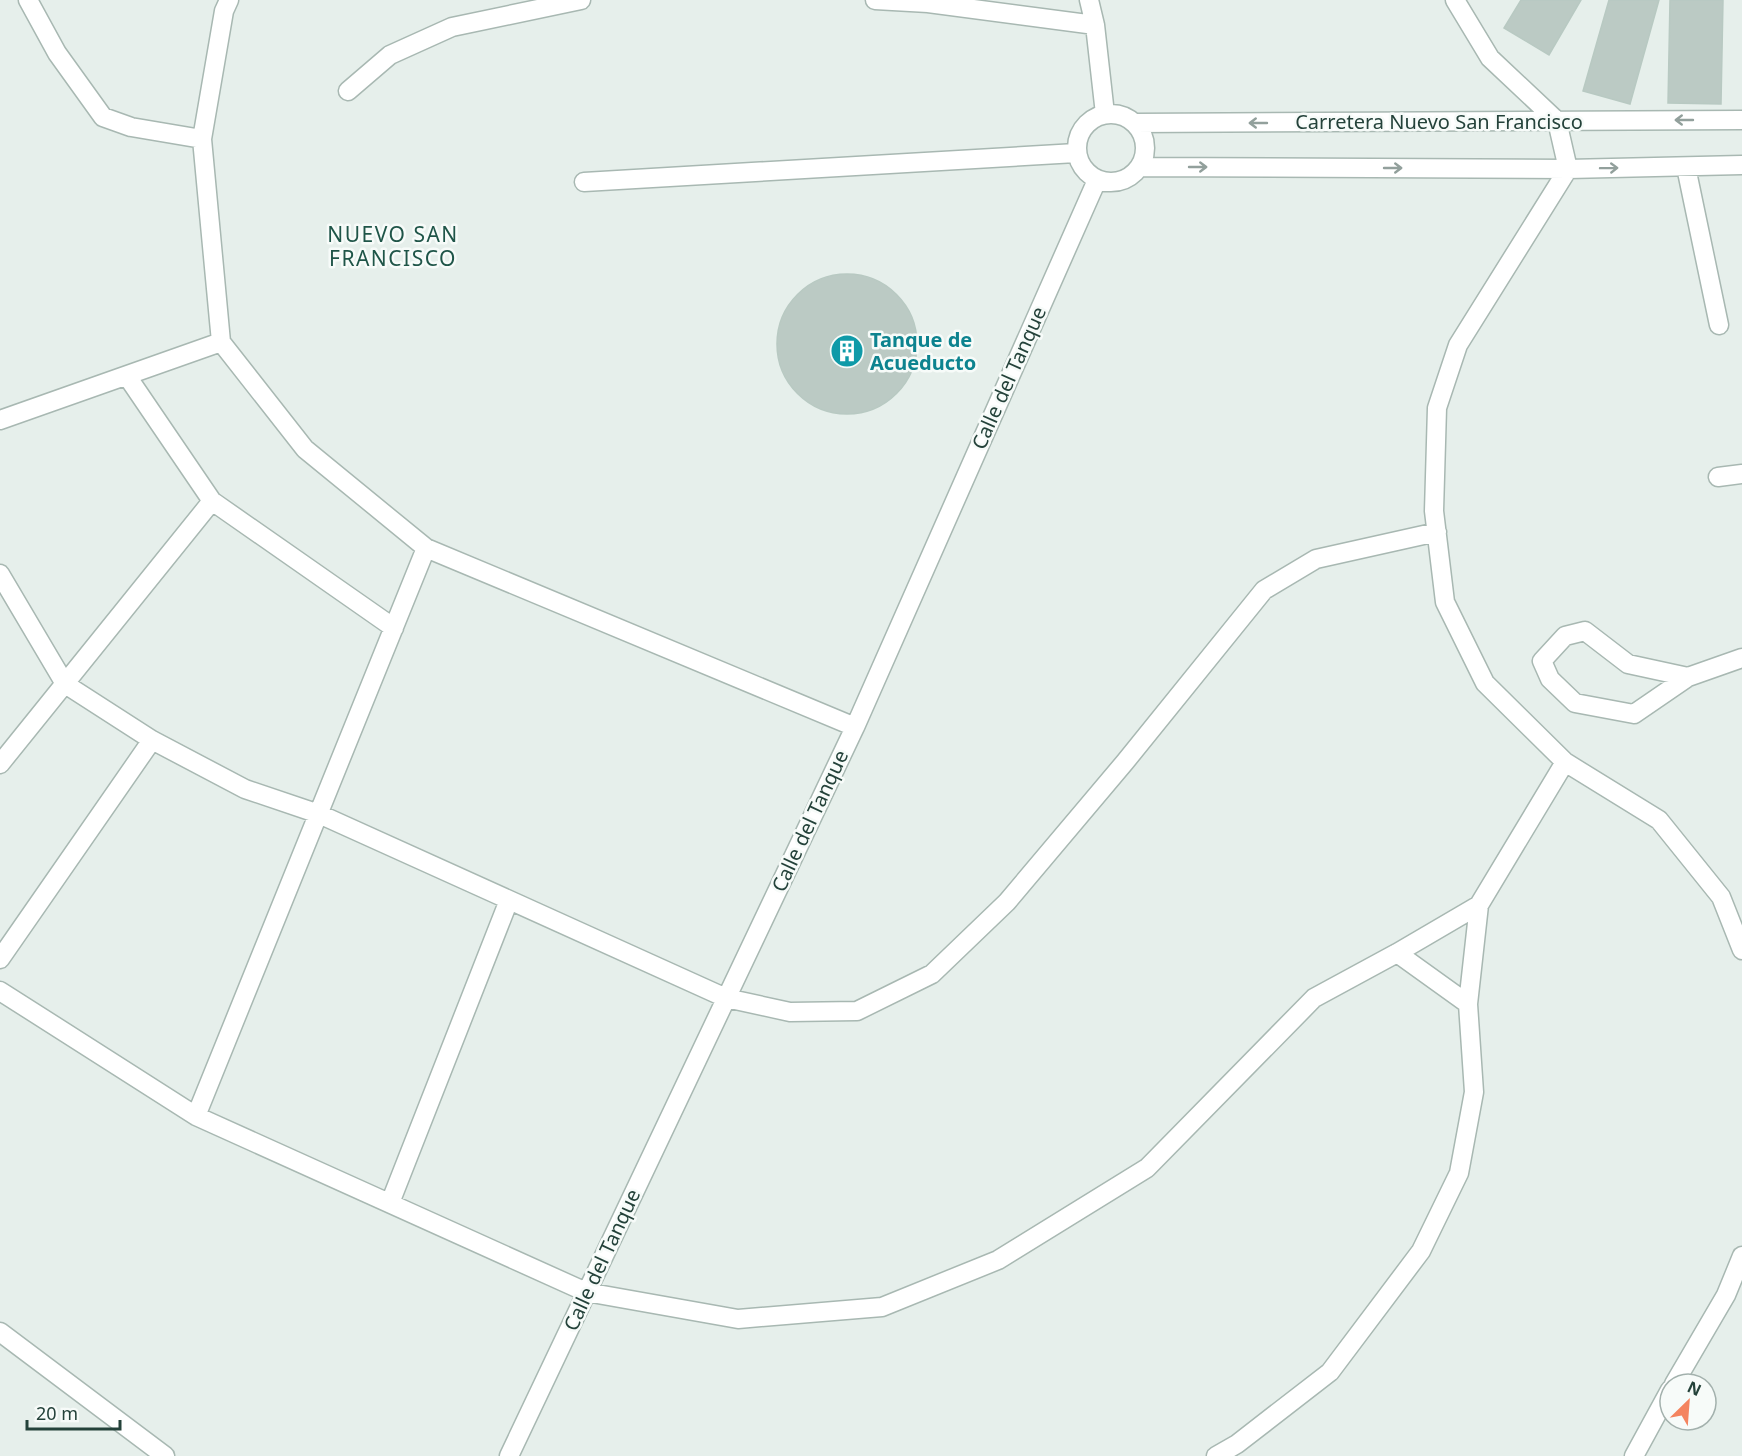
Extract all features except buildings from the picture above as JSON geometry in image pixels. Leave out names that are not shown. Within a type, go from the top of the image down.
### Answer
[{"type":"street","points":[[28,0],[57,52],[103,117],[131,127],[202,139]]},
{"type":"street","points":[[228,0],[224,11],[202,139],[221,342],[305,449],[426,548],[855,727]]},
{"type":"street","points":[[348,91],[390,55],[452,27],[581,0]]},
{"type":"street","points":[[875,0],[928,3],[1095,25]]},
{"type":"street","points":[[1089,0],[1095,25],[1105,114]]},
{"type":"street","points":[[1455,0],[1490,58],[1557,121],[1568,169],[1458,345],[1437,408],[1434,511],[1446,602],[1485,683],[1565,762],[1659,819],[1721,897],[1742,950]]},
{"type":"street","points":[[1105,114],[1116,114],[1135,123],[1142,133],[1145,145],[1140,167],[1131,176],[1120,181],[1097,180],[1087,173],[1076,153],[1076,142],[1086,123],[1105,114]]},
{"type":"street","name":"Carretera Nuevo San Francisco","points":[[1135,123],[1742,120]]},
{"type":"street","points":[[584,182],[1076,153]]},
{"type":"street","points":[[1140,167],[1568,169],[1742,165]]},
{"type":"street","points":[[1686,167],[1719,325]]},
{"type":"street","name":"Calle del Tanque","points":[[508,1456],[855,727],[1097,180]]},
{"type":"street","points":[[0,420],[221,342]]},
{"type":"street","points":[[127,376],[212,501],[394,628]]},
{"type":"street","points":[[1718,477],[1742,474]]},
{"type":"street","points":[[0,764],[212,501]]},
{"type":"street","points":[[0,574],[65,684],[152,740],[244,789],[319,814],[726,998],[790,1012],[857,1011],[932,974],[1007,902],[1125,762],[1263,590],[1316,559],[1437,532]]},
{"type":"street","points":[[196,1116],[426,548]]},
{"type":"street","points":[[1688,677],[1628,664],[1585,631],[1565,636],[1542,661],[1550,679],[1575,703],[1634,714],[1688,677],[1742,658]]},
{"type":"street","points":[[0,959],[152,740]]},
{"type":"street","points":[[1216,1456],[1237,1444],[1330,1372],[1421,1251],[1459,1173],[1474,1092],[1468,1004],[1479,905],[1565,762]]},
{"type":"street","points":[[390,1203],[509,900]]},
{"type":"street","points":[[0,991],[196,1116],[586,1292],[738,1319],[882,1307],[998,1260],[1146,1168],[1314,998],[1479,905]]},
{"type":"street","points":[[1397,953],[1468,1004]]},
{"type":"street","points":[[1681,1372],[1726,1295],[1742,1256]]},
{"type":"street","points":[[0,1332],[165,1456]]},
{"type":"street","points":[[1634,1456],[1658,1412]]},
{"type":"place","name":"Tanque de Acueducto","points":[[847,351]]},
{"type":"district","name":"NUEVO SAN FRANCISCO","points":[[393,247]]}]
